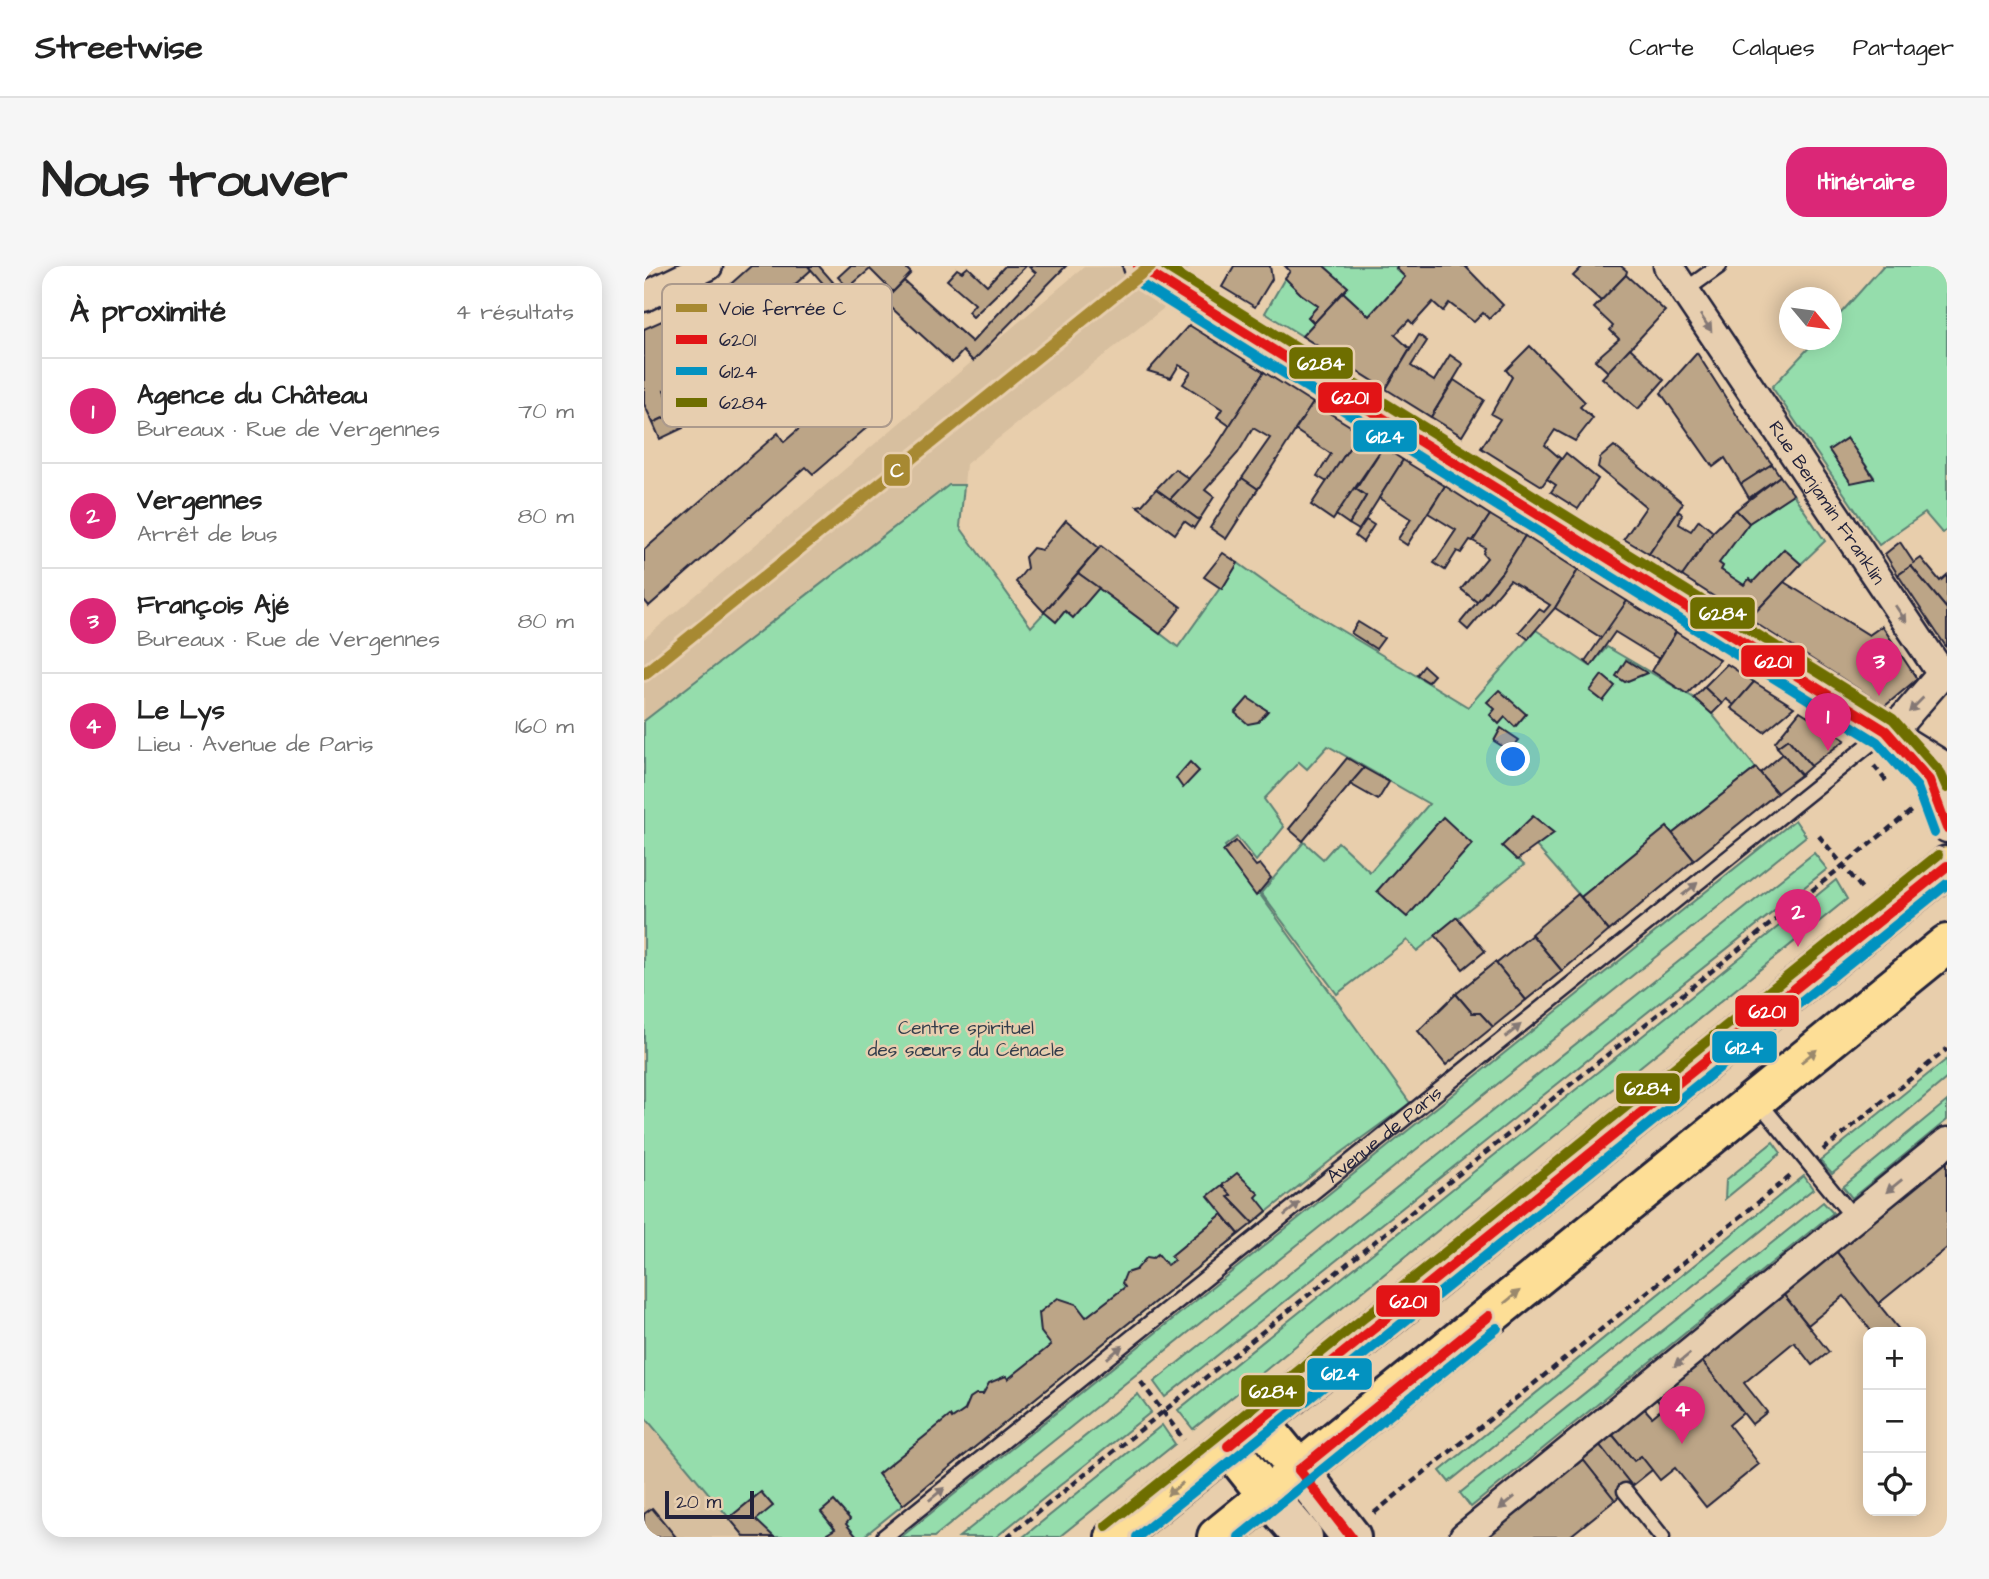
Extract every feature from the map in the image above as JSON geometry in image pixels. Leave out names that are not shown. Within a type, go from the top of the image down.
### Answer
[{"type":"main road","points":[[1115,1537],[1947,866]]},
{"type":"main road","points":[[1217,1537],[1947,944]]},
{"type":"main road","points":[[1259,1421],[1299,1471],[1358,1528]]},
{"type":"main road","points":[[1228,1446],[1303,1537]]},
{"type":"street","points":[[671,284],[708,266]]},
{"type":"street","points":[[1138,266],[1947,768]]},
{"type":"street","name":"Rue Benjamin Franklin","points":[[1668,266],[1695,283],[1945,672],[1903,718],[1886,730]]},
{"type":"street","points":[[644,297],[662,288]]},
{"type":"street","points":[[1886,730],[1929,780],[1947,828]]},
{"type":"street","points":[[1464,1537],[1588,1444],[1947,1142]]},
{"type":"lane","points":[[1695,283],[1719,266]]},
{"type":"lane","name":"Avenue de Paris","points":[[884,1537],[1886,730]]},
{"type":"lane","points":[[1756,1099],[1854,1218]]},
{"type":"lane","points":[[1625,1491],[1662,1537]]},
{"type":"path","points":[[1007,1537],[1911,811]]},
{"type":"path","points":[[1819,836],[1867,894]]},
{"type":"path","points":[[1358,1528],[1947,1049]]},
{"type":"path","points":[[1141,1382],[1184,1441]]},
{"type":"shaded area","points":[[1192,266],[1155,302],[1164,308],[966,464],[964,485],[949,485],[644,721],[644,639],[1084,267]]},
{"type":"shaded area","points":[[644,1416],[745,1537],[644,1537]]},
{"type":"green space","points":[[1324,266],[1398,266],[1396,269],[1405,277],[1369,316],[1343,292],[1348,287]]},
{"type":"green space","points":[[1883,266],[1947,266],[1947,530],[1942,533],[1925,513],[1879,545],[1772,387],[1807,350],[1842,350],[1842,312]],"holes":[[[1847,438],[1873,478],[1851,482],[1829,450]]]},
{"type":"green space","points":[[1285,278],[1318,306],[1308,317],[1314,323],[1302,336],[1265,313]]},
{"type":"green space","name":"Centre spirituel des sœurs du Cénacle","points":[[949,485],[964,485],[960,527],[1031,627],[1081,573],[1178,647],[1238,563],[1281,594],[1468,707],[1536,630],[1590,666],[1607,647],[1694,698],[1712,714],[1756,768],[1672,834],[1667,827],[1581,897],[1536,846],[1554,833],[1533,817],[1503,846],[1524,865],[1417,951],[1407,940],[1337,994],[1261,893],[1304,842],[1323,859],[1338,842],[1370,872],[1429,804],[1328,746],[1307,769],[1299,762],[1264,799],[1284,827],[1256,861],[1237,837],[1225,846],[1410,1103],[1330,1161],[863,1537],[745,1537],[644,1416],[644,721]]},
{"type":"green space","points":[[1793,494],[1825,541],[1801,564],[1784,549],[1753,582],[1749,579],[1744,585],[1721,570],[1723,566],[1719,563],[1749,523]]},
{"type":"green space","points":[[1795,820],[1806,836],[934,1537],[901,1537]]},
{"type":"green space","points":[[1814,853],[1827,869],[1165,1397],[1154,1382]]},
{"type":"green space","points":[[1836,880],[1847,899],[1193,1429],[1178,1410]]},
{"type":"green space","points":[[1947,1059],[1947,1078],[1832,1174],[1820,1161]]},
{"type":"green space","points":[[1947,1101],[1947,1120],[1852,1198],[1843,1187]]},
{"type":"green space","points":[[1773,1142],[1781,1153],[1725,1199],[1726,1180]]},
{"type":"green space","points":[[1804,1176],[1813,1189],[1449,1482],[1440,1471]]},
{"type":"green space","points":[[1823,1202],[1833,1213],[1471,1507],[1460,1493]]},
{"type":"green space","points":[[1138,1394],[1151,1412],[996,1537],[959,1537]]},
{"type":"green space","points":[[1162,1425],[1175,1444],[1059,1537],[1023,1537]]},
{"type":"building","points":[[751,266],[808,266],[811,270],[795,284],[731,284]]},
{"type":"building","points":[[808,266],[819,266],[833,282],[823,284]]},
{"type":"building","points":[[850,266],[904,266],[911,273],[893,292],[892,284],[885,284],[870,269],[853,284],[844,284],[838,277]]},
{"type":"building","points":[[1005,266],[1026,266],[973,317],[968,312],[975,304],[947,280],[957,269],[962,272],[968,267],[987,285]]},
{"type":"building","points":[[1028,266],[1066,266],[973,361],[963,351],[952,363],[892,308],[892,293],[904,281],[972,342],[1036,273]]},
{"type":"building","points":[[1234,266],[1270,266],[1272,279],[1255,307],[1222,287]]},
{"type":"building","points":[[1285,266],[1324,266],[1348,287],[1314,323],[1308,317],[1318,306],[1285,278],[1290,271]]},
{"type":"building","points":[[1465,266],[1503,305],[1489,319],[1483,313],[1474,322],[1449,303],[1443,311],[1433,302],[1413,324],[1409,320],[1395,335],[1410,349],[1386,389],[1302,336],[1343,292],[1369,316],[1405,277],[1396,268]]},
{"type":"building","points":[[1583,266],[1621,266],[1627,271],[1601,301],[1573,276]]},
{"type":"building","points":[[1626,275],[1665,311],[1608,372],[1595,360],[1619,339],[1610,330],[1613,326],[1594,308]]},
{"type":"building","points":[[662,321],[662,419],[653,423],[644,404],[644,329]]},
{"type":"building","points":[[1189,325],[1264,372],[1230,426],[1217,417],[1222,409],[1183,384],[1191,372],[1179,365],[1171,378],[1148,371]]},
{"type":"building","points":[[1419,335],[1427,341],[1411,366],[1434,381],[1450,355],[1463,364],[1431,417],[1386,389]]},
{"type":"building","points":[[1530,346],[1585,402],[1580,407],[1593,418],[1575,441],[1555,430],[1545,445],[1561,459],[1542,486],[1481,448],[1500,419],[1491,414],[1512,377],[1506,370]]},
{"type":"building","points":[[1630,348],[1664,380],[1638,409],[1602,378]]},
{"type":"building","points":[[1697,353],[1747,431],[1772,464],[1741,484],[1725,458],[1713,467],[1661,393]]},
{"type":"building","points":[[1264,372],[1313,403],[1258,489],[1242,478],[1270,438],[1253,428],[1238,453],[1205,490],[1214,497],[1199,520],[1170,499],[1212,453]]},
{"type":"building","points":[[1454,380],[1484,400],[1462,436],[1431,417]]},
{"type":"building","points":[[1313,403],[1360,432],[1327,482],[1317,476],[1331,454],[1295,430]]},
{"type":"building","points":[[662,419],[662,427],[683,428],[660,439],[653,423]]},
{"type":"building","points":[[801,427],[868,427],[813,474],[806,467],[649,606],[644,600],[644,550],[778,433],[784,442]]},
{"type":"building","points":[[1360,432],[1383,447],[1333,520],[1311,505]]},
{"type":"building","points":[[1847,438],[1874,478],[1851,483],[1829,450]]},
{"type":"building","points":[[1614,446],[1683,503],[1649,554],[1624,539],[1646,507],[1598,467],[1600,458]]},
{"type":"building","points":[[1383,447],[1403,460],[1359,530],[1349,524],[1366,496],[1356,489]]},
{"type":"building","points":[[1566,453],[1598,479],[1578,509],[1551,492],[1556,485],[1547,479]]},
{"type":"building","points":[[1403,460],[1445,486],[1407,545],[1398,539],[1411,519],[1379,498]]},
{"type":"building","points":[[1772,464],[1780,476],[1749,498],[1741,484]]},
{"type":"building","points":[[1175,469],[1189,479],[1170,499],[1156,489]]},
{"type":"building","points":[[1780,476],[1793,494],[1749,523],[1736,510]]},
{"type":"building","points":[[1242,478],[1258,489],[1226,539],[1210,528]]},
{"type":"building","points":[[1445,486],[1490,515],[1473,541],[1470,540],[1461,553],[1457,551],[1445,570],[1434,563],[1456,530],[1428,513]]},
{"type":"building","points":[[1354,488],[1366,496],[1349,524],[1336,515]]},
{"type":"building","points":[[1156,489],[1199,520],[1194,528],[1184,521],[1175,534],[1137,506],[1142,505]]},
{"type":"building","points":[[1736,510],[1749,523],[1719,563],[1723,566],[1721,570],[1744,585],[1749,579],[1753,582],[1784,549],[1801,564],[1749,619],[1682,576],[1713,532]]},
{"type":"building","points":[[1678,511],[1682,514],[1679,524],[1691,531],[1699,520],[1713,532],[1682,576],[1649,554]]},
{"type":"building","points":[[1490,515],[1525,536],[1502,572],[1477,602],[1461,589],[1487,558],[1483,553],[1485,548],[1473,541]]},
{"type":"building","points":[[1066,520],[1099,548],[1044,612],[1016,582],[1027,568],[1025,557],[1033,548],[1042,550]]},
{"type":"building","points":[[1366,520],[1374,525],[1363,542],[1355,536]]},
{"type":"building","points":[[1525,536],[1578,570],[1555,608],[1528,639],[1519,632],[1539,609],[1544,612],[1550,605],[1510,580],[1468,630],[1460,623],[1502,572]]},
{"type":"building","points":[[1900,542],[1914,563],[1921,558],[1940,581],[1947,575],[1947,609],[1911,566],[1898,575],[1885,554]]},
{"type":"building","points":[[1101,546],[1181,607],[1160,634],[1078,573]]},
{"type":"building","points":[[1223,553],[1238,563],[1222,589],[1204,577]]},
{"type":"building","points":[[1911,566],[1947,609],[1947,648],[1898,575]]},
{"type":"building","points":[[1578,570],[1627,601],[1603,639],[1555,608]]},
{"type":"building","points":[[1078,573],[1099,588],[1073,618],[1065,611],[1056,622],[1044,612]]},
{"type":"building","points":[[1784,582],[1869,635],[1882,626],[1917,679],[1885,706],[1749,619]]},
{"type":"building","points":[[1627,601],[1676,632],[1659,659],[1615,632],[1591,666],[1585,661]]},
{"type":"building","points":[[1358,622],[1384,638],[1376,649],[1351,633]]},
{"type":"building","points":[[1676,632],[1720,660],[1687,694],[1652,671]]},
{"type":"building","points":[[1626,660],[1647,673],[1625,682],[1616,676]]},
{"type":"building","points":[[1727,664],[1754,682],[1734,705],[1726,699],[1722,704],[1704,687]]},
{"type":"building","points":[[1424,666],[1434,675],[1428,682],[1417,675]]},
{"type":"building","points":[[1602,675],[1615,686],[1603,701],[1590,691]]},
{"type":"building","points":[[1754,682],[1794,707],[1764,732],[1731,708]]},
{"type":"building","points":[[1704,687],[1722,704],[1712,714],[1694,698]]},
{"type":"building","points":[[1499,690],[1526,714],[1515,727],[1505,717],[1499,724],[1490,715],[1495,709],[1487,702]]},
{"type":"building","points":[[1248,698],[1268,711],[1258,722],[1248,724],[1235,713]]},
{"type":"building","points":[[1800,711],[1845,740],[1811,766],[1788,739],[1777,747],[1775,742]]},
{"type":"building","points":[[1501,728],[1519,740],[1510,751],[1494,741]]},
{"type":"building","points":[[1788,739],[1811,766],[1801,775],[1777,747]]},
{"type":"building","points":[[1783,754],[1801,775],[1777,793],[1760,773]]},
{"type":"building","points":[[1347,758],[1364,768],[1303,841],[1289,829]]},
{"type":"building","points":[[1190,762],[1199,771],[1183,788],[1176,778]]},
{"type":"building","points":[[1364,768],[1389,782],[1378,800],[1350,784]]},
{"type":"building","points":[[1756,768],[1777,793],[1694,860],[1672,834]]},
{"type":"building","points":[[1533,816],[1554,833],[1517,860],[1502,846]]},
{"type":"building","points":[[1443,817],[1472,844],[1407,917],[1377,891]]},
{"type":"building","points":[[1667,827],[1694,860],[1609,931],[1581,897]]},
{"type":"building","points":[[1236,841],[1256,866],[1260,864],[1271,878],[1256,896],[1223,851]]},
{"type":"building","points":[[1578,894],[1609,931],[1562,971],[1531,934]]},
{"type":"building","points":[[1457,917],[1485,951],[1463,969],[1435,935]]},
{"type":"building","points":[[1532,935],[1562,971],[1526,1000],[1496,964]]},
{"type":"building","points":[[1495,962],[1526,1000],[1493,1027],[1480,1013],[1472,1013],[1456,994]]},
{"type":"building","points":[[1456,994],[1472,1013],[1480,1013],[1493,1027],[1446,1065],[1418,1031]]},
{"type":"building","points":[[1947,1161],[1947,1248],[1878,1304],[1836,1251]]},
{"type":"building","points":[[1237,1173],[1259,1194],[1256,1197],[1267,1211],[1253,1223],[1228,1197],[1231,1195],[1222,1185]]},
{"type":"building","points":[[1222,1185],[1231,1195],[1228,1197],[1253,1223],[1239,1234],[1208,1196]]},
{"type":"building","points":[[1222,1214],[1239,1234],[903,1505],[878,1474],[950,1416],[952,1419],[965,1410],[970,1398],[983,1394],[989,1383],[1006,1376],[1008,1379],[1051,1345],[1041,1332],[1039,1313],[1058,1298],[1076,1304],[1086,1317],[1125,1287],[1122,1283],[1126,1273],[1136,1270],[1147,1257],[1153,1258],[1158,1254],[1167,1265],[1174,1260],[1171,1256]]},
{"type":"building","points":[[1836,1251],[1897,1327],[1868,1327],[1844,1296],[1808,1325],[1783,1294]]},
{"type":"building","points":[[1783,1294],[1829,1352],[1812,1365],[1794,1342],[1744,1383],[1767,1412],[1752,1424],[1701,1360]]},
{"type":"building","points":[[1701,1360],[1743,1413],[1729,1425],[1759,1464],[1706,1507],[1675,1468],[1660,1480],[1641,1456],[1634,1461],[1611,1433],[1643,1407],[1652,1417],[1663,1408],[1655,1397]]},
{"type":"building","points":[[1611,1433],[1634,1461],[1641,1456],[1652,1470],[1632,1486],[1598,1443]]},
{"type":"building","points":[[1598,1443],[1632,1486],[1615,1500],[1581,1457]]},
{"type":"building","points":[[1581,1457],[1615,1500],[1569,1537],[1481,1537]]},
{"type":"building","points":[[761,1492],[773,1506],[756,1520],[774,1537],[745,1537],[729,1518]]},
{"type":"building","points":[[834,1501],[850,1519],[846,1524],[857,1537],[822,1537],[835,1529],[821,1512]]},
{"type":"building","points":[[652,1508],[676,1537],[644,1537],[644,1514]]},
{"type":"rail line","name":"C","points":[[644,674],[1150,266]]},
{"type":"transit line","name":"6201","points":[[1138,266],[1886,731],[1929,780],[1947,828]]},
{"type":"transit line","name":"6284","points":[[1165,266],[1893,719],[1940,772],[1947,788]]},
{"type":"transit line","name":"6124","points":[[1131,278],[1877,742],[1917,787],[1934,833]]},
{"type":"transit line","name":"6284","points":[[1106,1526],[1938,855]]},
{"type":"transit line","name":"6201","points":[[1228,1446],[1947,866]]},
{"type":"transit line","name":"6124","points":[[1137,1537],[1947,884]]},
{"type":"transit line","name":"6201","points":[[1299,1470],[1489,1316]]},
{"type":"transit line","name":"6124","points":[[1239,1537],[1497,1328]]},
{"type":"transit line","name":"6201","points":[[1299,1470],[1351,1537]]},
{"type":"place","name":"François Ajé","points":[[1879,696]]},
{"type":"place","name":"Agence du Château","points":[[1828,751]]},
{"type":"place","name":"Vergennes","points":[[1798,947]]},
{"type":"place","name":"Le Lys","points":[[1682,1444]]}]
